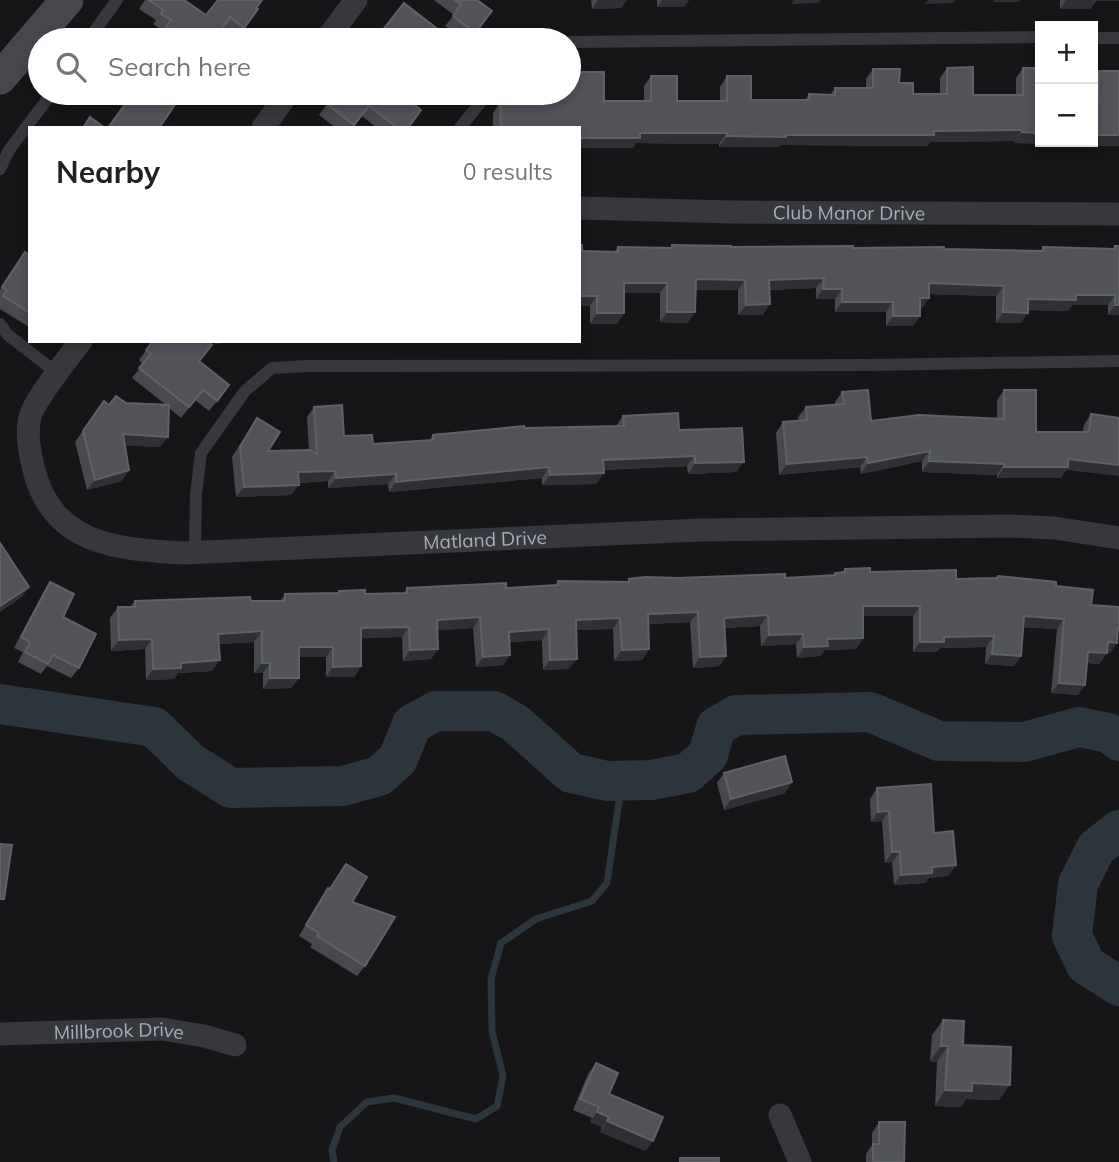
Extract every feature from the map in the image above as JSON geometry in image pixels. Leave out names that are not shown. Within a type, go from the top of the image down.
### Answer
[{"type":"main road","points":[[43,28],[67,0]]},
{"type":"main road","points":[[0,78],[28,45]]},
{"type":"street","points":[[335,28],[355,0]]},
{"type":"street","points":[[264,126],[279,105]]},
{"type":"street","name":"Club Manor Drive","points":[[581,208],[732,212],[1119,214]]},
{"type":"street","name":"Matland Drive","points":[[80,343],[30,416],[30,455],[37,482],[49,505],[65,523],[85,537],[110,546],[145,551],[195,552],[727,530],[1013,526],[1054,528],[1119,538]]},
{"type":"street","name":"Millbrook Drive","points":[[0,1034],[162,1030],[204,1036],[235,1045]]},
{"type":"street","points":[[780,1115],[800,1162]]},
{"type":"lane","points":[[97,28],[117,0]]},
{"type":"lane","points":[[581,41],[1035,37]]},
{"type":"lane","points":[[1098,38],[1119,38]]},
{"type":"lane","points":[[0,169],[9,150],[43,105]]},
{"type":"lane","points":[[462,126],[478,105]]},
{"type":"lane","points":[[0,324],[8,334],[57,373]]},
{"type":"lane","points":[[195,552],[196,494],[201,453],[245,391],[272,368],[335,365],[1119,362]]},
{"type":"building","points":[[149,0],[184,0],[206,15],[218,0],[262,0],[244,28],[230,17],[222,28],[165,28],[171,20],[161,14],[163,10]]},
{"type":"building","points":[[455,0],[477,0],[492,11],[479,28],[469,28],[453,16],[461,4]]},
{"type":"building","points":[[404,3],[436,28],[384,28]]},
{"type":"building","points":[[973,67],[973,95],[1023,95],[1023,68],[1035,68],[1035,133],[1022,130],[934,131],[934,135],[786,137],[727,136],[727,133],[640,133],[640,138],[581,138],[581,126],[501,126],[500,105],[581,105],[581,72],[604,72],[604,101],[651,101],[651,76],[677,76],[677,101],[727,101],[727,76],[751,76],[751,100],[809,100],[809,94],[835,95],[835,88],[873,88],[873,69],[900,69],[899,83],[913,83],[913,94],[947,94],[947,68]]},
{"type":"building","points":[[1099,71],[1119,71],[1119,135],[1098,135]]},
{"type":"building","points":[[124,105],[175,105],[160,126],[109,126]]},
{"type":"building","points":[[328,105],[415,105],[421,110],[409,126],[395,126],[369,106],[354,125]]},
{"type":"building","points":[[90,117],[102,126],[84,126]]},
{"type":"building","points":[[581,245],[582,251],[618,252],[618,247],[672,248],[672,245],[944,247],[1043,251],[1043,247],[1115,249],[1115,246],[1119,246],[1119,305],[1115,305],[1115,295],[1076,295],[1076,300],[1028,299],[1028,313],[1003,312],[1004,286],[929,283],[929,298],[920,298],[920,316],[893,316],[893,302],[842,302],[842,289],[823,289],[824,278],[769,280],[770,304],[746,305],[745,280],[696,279],[695,312],[667,312],[667,283],[624,283],[624,313],[597,313],[597,296],[581,296]]},
{"type":"building","points":[[25,252],[28,254],[28,312],[3,296],[7,290],[2,287]]},
{"type":"building","points":[[151,343],[210,343],[212,345],[199,361],[229,385],[217,401],[203,390],[189,407],[139,368],[151,354],[146,350]]},
{"type":"building","points":[[868,390],[871,421],[919,415],[1004,419],[1004,390],[1036,390],[1036,432],[1089,432],[1091,414],[1119,418],[1119,465],[1068,459],[1068,467],[1004,467],[1004,464],[929,461],[930,451],[868,463],[867,457],[787,464],[783,422],[807,420],[806,407],[844,404],[842,392]]},
{"type":"building","points":[[116,396],[126,403],[169,405],[168,437],[123,434],[129,470],[95,480],[83,431],[104,401],[109,405]]},
{"type":"building","points":[[342,405],[344,436],[372,435],[373,444],[433,440],[433,435],[524,426],[624,426],[623,416],[678,413],[679,430],[742,428],[744,462],[695,463],[695,456],[603,460],[604,473],[550,475],[549,467],[396,482],[396,474],[336,478],[335,471],[298,472],[299,485],[244,487],[240,447],[257,418],[280,432],[268,451],[310,450],[317,454],[314,407]]},
{"type":"building","points":[[0,543],[29,587],[0,606]]},
{"type":"building","points":[[870,568],[870,572],[956,570],[956,579],[998,576],[1056,582],[1056,586],[1093,590],[1091,605],[1119,607],[1117,643],[1108,642],[1107,653],[1088,652],[1085,685],[1059,683],[1064,619],[1024,616],[1021,656],[992,654],[994,636],[944,637],[944,642],[920,642],[920,606],[863,606],[863,638],[827,639],[828,646],[804,647],[803,634],[769,635],[768,615],[724,618],[726,656],[700,657],[698,612],[648,614],[649,649],[622,650],[620,618],[576,620],[577,659],[550,660],[549,629],[509,632],[510,655],[483,657],[480,617],[437,620],[438,649],[410,650],[409,627],[361,628],[361,666],[333,667],[333,647],[299,647],[299,678],[270,678],[270,663],[262,663],[262,631],[218,634],[220,660],[181,663],[181,668],[153,669],[152,639],[119,640],[118,607],[135,607],[135,601],[250,597],[251,601],[285,601],[285,594],[365,590],[365,594],[407,593],[407,588],[506,583],[506,588],[558,585],[558,581],[629,582],[629,579],[645,577],[785,574],[785,578],[836,575],[835,573],[845,572],[845,569]]},
{"type":"building","points":[[50,582],[74,594],[63,617],[96,634],[79,668],[53,655],[48,664],[25,652],[30,642],[21,637]]},
{"type":"building","points":[[785,756],[792,782],[731,799],[724,773]]},
{"type":"building","points":[[931,784],[934,833],[953,831],[956,865],[932,867],[932,873],[901,875],[900,852],[892,852],[889,811],[878,812],[877,788]]},
{"type":"building","points":[[0,844],[12,845],[4,899],[0,899]]},
{"type":"building","points":[[346,864],[367,877],[352,902],[395,917],[365,966],[317,936],[319,933],[306,925]]},
{"type":"building","points":[[943,1020],[964,1021],[963,1045],[1011,1047],[1010,1085],[972,1083],[972,1091],[945,1090],[948,1046],[941,1046]]},
{"type":"building","points":[[596,1063],[618,1073],[609,1094],[663,1117],[653,1141],[607,1121],[609,1117],[597,1112],[599,1107],[580,1099]]},
{"type":"building","points":[[879,1122],[905,1122],[904,1162],[873,1162],[873,1144],[879,1144]]},
{"type":"building","points":[[680,1158],[719,1158],[719,1162],[680,1162]]},
{"type":"waterway","points":[[0,704],[154,727],[191,763],[231,788],[343,786],[379,776],[398,759],[412,724],[436,711],[494,711],[515,723],[571,773],[607,781],[651,780],[688,773],[708,755],[716,727],[736,715],[870,712],[939,741],[1024,742],[1079,727],[1109,733],[1119,741]]},
{"type":"waterway","points":[[334,1162],[332,1150],[340,1127],[367,1102],[394,1098],[476,1119],[497,1106],[503,1076],[492,1031],[491,979],[501,943],[536,919],[592,901],[607,883],[622,781]]},
{"type":"waterway","points":[[1119,830],[1096,848],[1078,884],[1072,936],[1086,965],[1119,986]]}]
